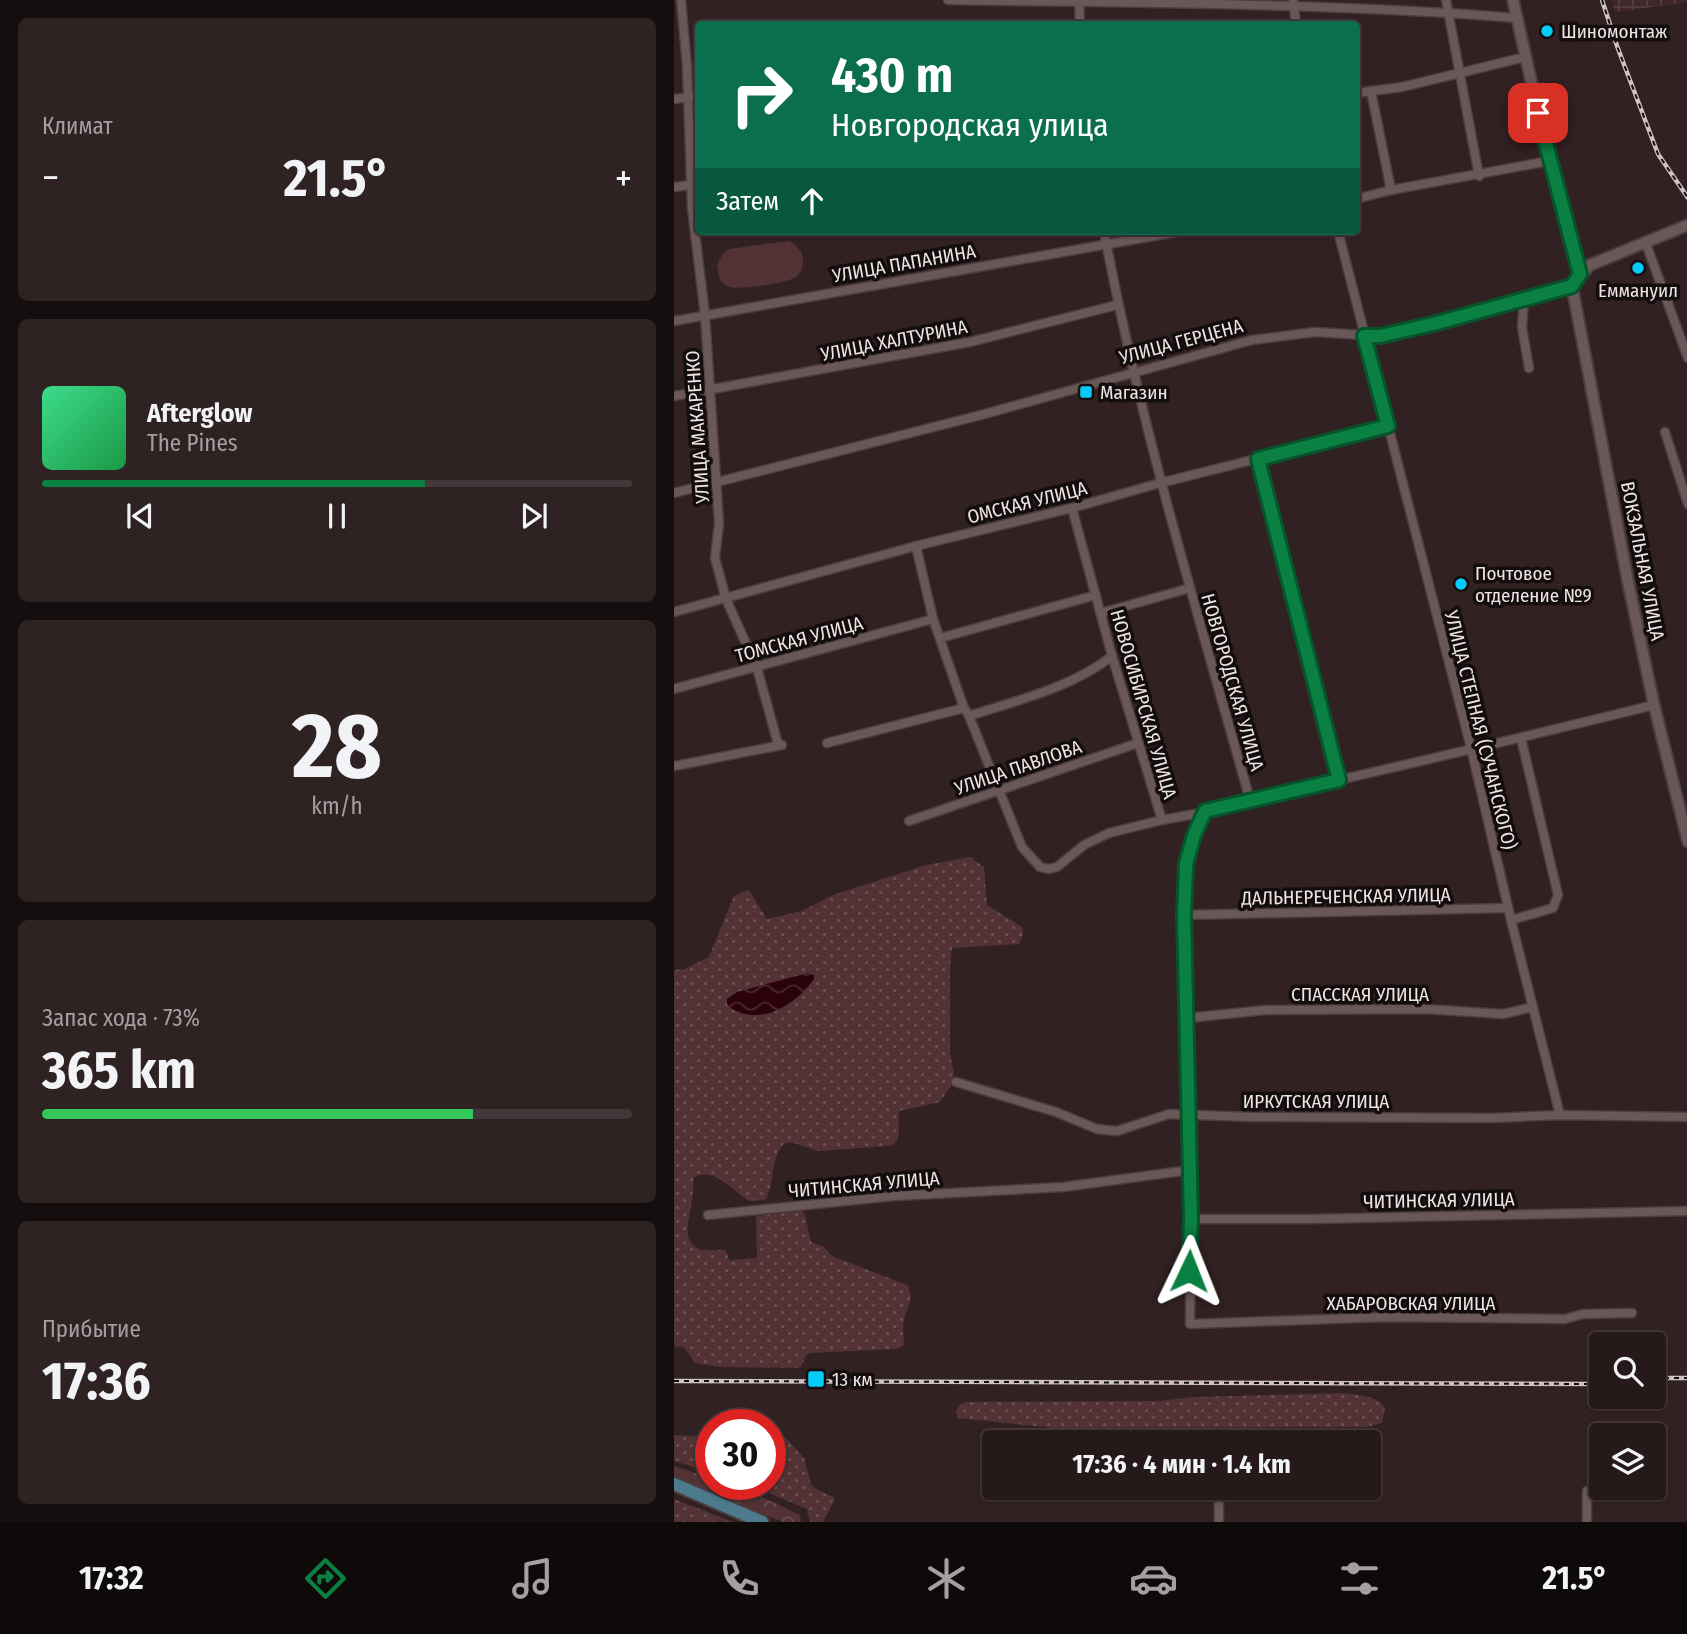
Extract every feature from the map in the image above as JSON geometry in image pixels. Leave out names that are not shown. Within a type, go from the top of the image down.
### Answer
[{"type":"main road","points":[[1513,0],[1549,161],[1580,274]]},
{"type":"main road","points":[[1572,286],[1590,265],[1687,225]]},
{"type":"main road","name":"ВОКЗАЛЬНАЯ УЛИЦА","points":[[1572,286],[1654,705],[1687,842]]},
{"type":"main road","points":[[674,1484],[762,1522]]},
{"type":"street","name":"УЛИЦА МАКАРЕНКО","points":[[681,0],[688,97],[690,185],[695,226]]},
{"type":"street","points":[[948,0],[1293,4],[1517,18]]},
{"type":"street","points":[[1446,0],[1479,176]]},
{"type":"street","points":[[1079,1],[1080,21]]},
{"type":"street","points":[[1360,92],[1402,86],[1525,57]]},
{"type":"street","points":[[1371,91],[1391,190]]},
{"type":"street","points":[[674,99],[695,96]]},
{"type":"street","points":[[1360,198],[1549,161]]},
{"type":"street","points":[[674,187],[690,185]]},
{"type":"street","name":"УЛИЦА МАКАРЕНКО","points":[[674,766],[780,744],[757,668],[726,599],[715,558],[715,547],[720,536],[706,315],[696,235]]},
{"type":"street","name":"НОВГОРОДСКАЯ УЛИЦА","points":[[1105,235],[1117,305],[1160,483],[1250,800],[1162,820]]},
{"type":"street","name":"УЛИЦА ПАПАНИНА","points":[[674,321],[1159,235]]},
{"type":"street","name":"УЛИЦА СТЕПНАЯ (СУЧАНСКОГО)","points":[[1339,235],[1471,748],[1560,1115]]},
{"type":"street","points":[[1645,241],[1687,358]]},
{"type":"street","name":"УЛИЦА ГЕРЦЕНА","points":[[674,493],[981,415],[1252,340],[1314,332],[1380,336],[1572,286]]},
{"type":"street","points":[[1524,299],[1522,327],[1529,368]]},
{"type":"street","name":"УЛИЦА ХАЛТУРИНА","points":[[674,396],[970,342],[1117,305]]},
{"type":"street","name":"ОМСКАЯ УЛИЦА","points":[[674,612],[916,546],[1388,426]]},
{"type":"street","points":[[1665,432],[1687,504]]},
{"type":"street","points":[[1258,459],[1339,780]]},
{"type":"street","name":"НОВОСИБИРСКАЯ УЛИЦА","points":[[998,790],[1022,847],[1040,867],[1049,869],[1057,867],[1084,845],[1109,833],[1162,820],[1112,656],[1072,508]]},
{"type":"street","points":[[916,546],[933,619],[998,790]]},
{"type":"street","points":[[1101,613],[1190,588]]},
{"type":"street","points":[[940,639],[1096,595]]},
{"type":"street","name":"ТОМСКАЯ УЛИЦА","points":[[674,689],[933,619]]},
{"type":"street","points":[[827,743],[967,712],[1066,684],[1096,669],[1112,656]]},
{"type":"street","points":[[1250,800],[1654,705]]},
{"type":"street","points":[[1511,920],[1553,908],[1558,895],[1521,738]]},
{"type":"street","name":"УЛИЦА ПАВЛОВА","points":[[909,821],[1138,743]]},
{"type":"street","points":[[1191,1219],[1184,915],[1186,864],[1194,835],[1205,811]]},
{"type":"street","name":"ДАЛЬНЕРЕЧЕНСКАЯ УЛИЦА","points":[[1184,915],[1508,908]]},
{"type":"street","name":"СПАССКАЯ УЛИЦА","points":[[1188,1018],[1265,1010],[1425,1009],[1502,1014],[1533,1007]]},
{"type":"street","name":"ИРКУТСКАЯ УЛИЦА","points":[[956,1082],[1117,1131],[1169,1114],[1687,1117]]},
{"type":"street","name":"ЧИТИНСКАЯ УЛИЦА","points":[[708,1215],[895,1196],[1063,1187],[1190,1170]]},
{"type":"street","name":"ЧИТИНСКАЯ УЛИЦА","points":[[1191,1219],[1324,1219],[1687,1211]]},
{"type":"street","name":"ХАБАРОВСКАЯ УЛИЦА","points":[[1191,1219],[1190,1324],[1385,1317],[1565,1319],[1583,1314],[1632,1313]]},
{"type":"street","points":[[1587,1491],[1587,1522]]},
{"type":"street","points":[[1219,1500],[1219,1522]]},
{"type":"shaded area","points":[[1612,0],[1687,0],[1688,2],[1615,12]]},
{"type":"green space","points":[[788,241],[801,251],[803,262],[796,277],[774,284],[743,288],[729,287],[720,280],[717,265],[723,253],[729,249]]},
{"type":"green space","points":[[970,857],[984,867],[987,905],[1022,927],[1023,935],[1019,944],[952,948],[950,1054],[954,1073],[951,1086],[940,1102],[899,1111],[897,1140],[889,1146],[818,1151],[794,1143],[785,1143],[777,1156],[771,1186],[765,1200],[750,1201],[710,1175],[694,1177],[688,1233],[692,1244],[697,1248],[726,1251],[729,1260],[757,1258],[756,1216],[802,1211],[811,1242],[824,1247],[832,1256],[907,1285],[910,1299],[903,1323],[904,1345],[897,1349],[810,1353],[806,1355],[801,1367],[795,1368],[721,1367],[695,1363],[684,1347],[674,1346],[674,970],[685,969],[709,957],[734,896],[749,890],[767,919],[802,911],[833,895],[926,865]]},
{"type":"green space","points":[[1343,1393],[1377,1400],[1385,1408],[1382,1423],[1366,1427],[1055,1428],[958,1418],[956,1412],[959,1405],[966,1402],[1159,1401],[1194,1397]]},
{"type":"green space","points":[[674,1435],[694,1436],[695,1467],[674,1461]]},
{"type":"green space","points":[[786,1438],[804,1458],[811,1484],[835,1498],[823,1522],[810,1522],[807,1509],[786,1500]]},
{"type":"green space","points":[[674,1466],[695,1473],[695,1487],[674,1479]]},
{"type":"green space","points":[[674,1499],[733,1522],[674,1522]]},
{"type":"green space","points":[[727,1500],[770,1500],[800,1515],[801,1522],[783,1522]]},
{"type":"water","points":[[808,973],[814,975],[814,979],[800,995],[773,1012],[752,1015],[736,1011],[727,1004],[727,999],[737,992]]},
{"type":"railway","points":[[1602,0],[1658,154],[1688,198]]},
{"type":"railway","points":[[1666,1378],[1688,1378]]},
{"type":"railway","points":[[674,1381],[1589,1384]]},
{"type":"place","name":"Шиномонтаж","points":[[1547,31]]},
{"type":"place","name":"Еммануил","points":[[1638,268]]},
{"type":"place","name":"Магазин","points":[[1086,392]]},
{"type":"place","name":"Почтовое отделение №9","points":[[1461,584]]},
{"type":"place","name":"13 км","points":[[816,1379]]},
{"type":"route","points":[[1189,1271],[1191,1219],[1184,915],[1186,864],[1194,835],[1205,811],[1339,780],[1258,459],[1388,426],[1364,336],[1380,336],[1437,323],[1572,286],[1580,274],[1538,113]]}]
